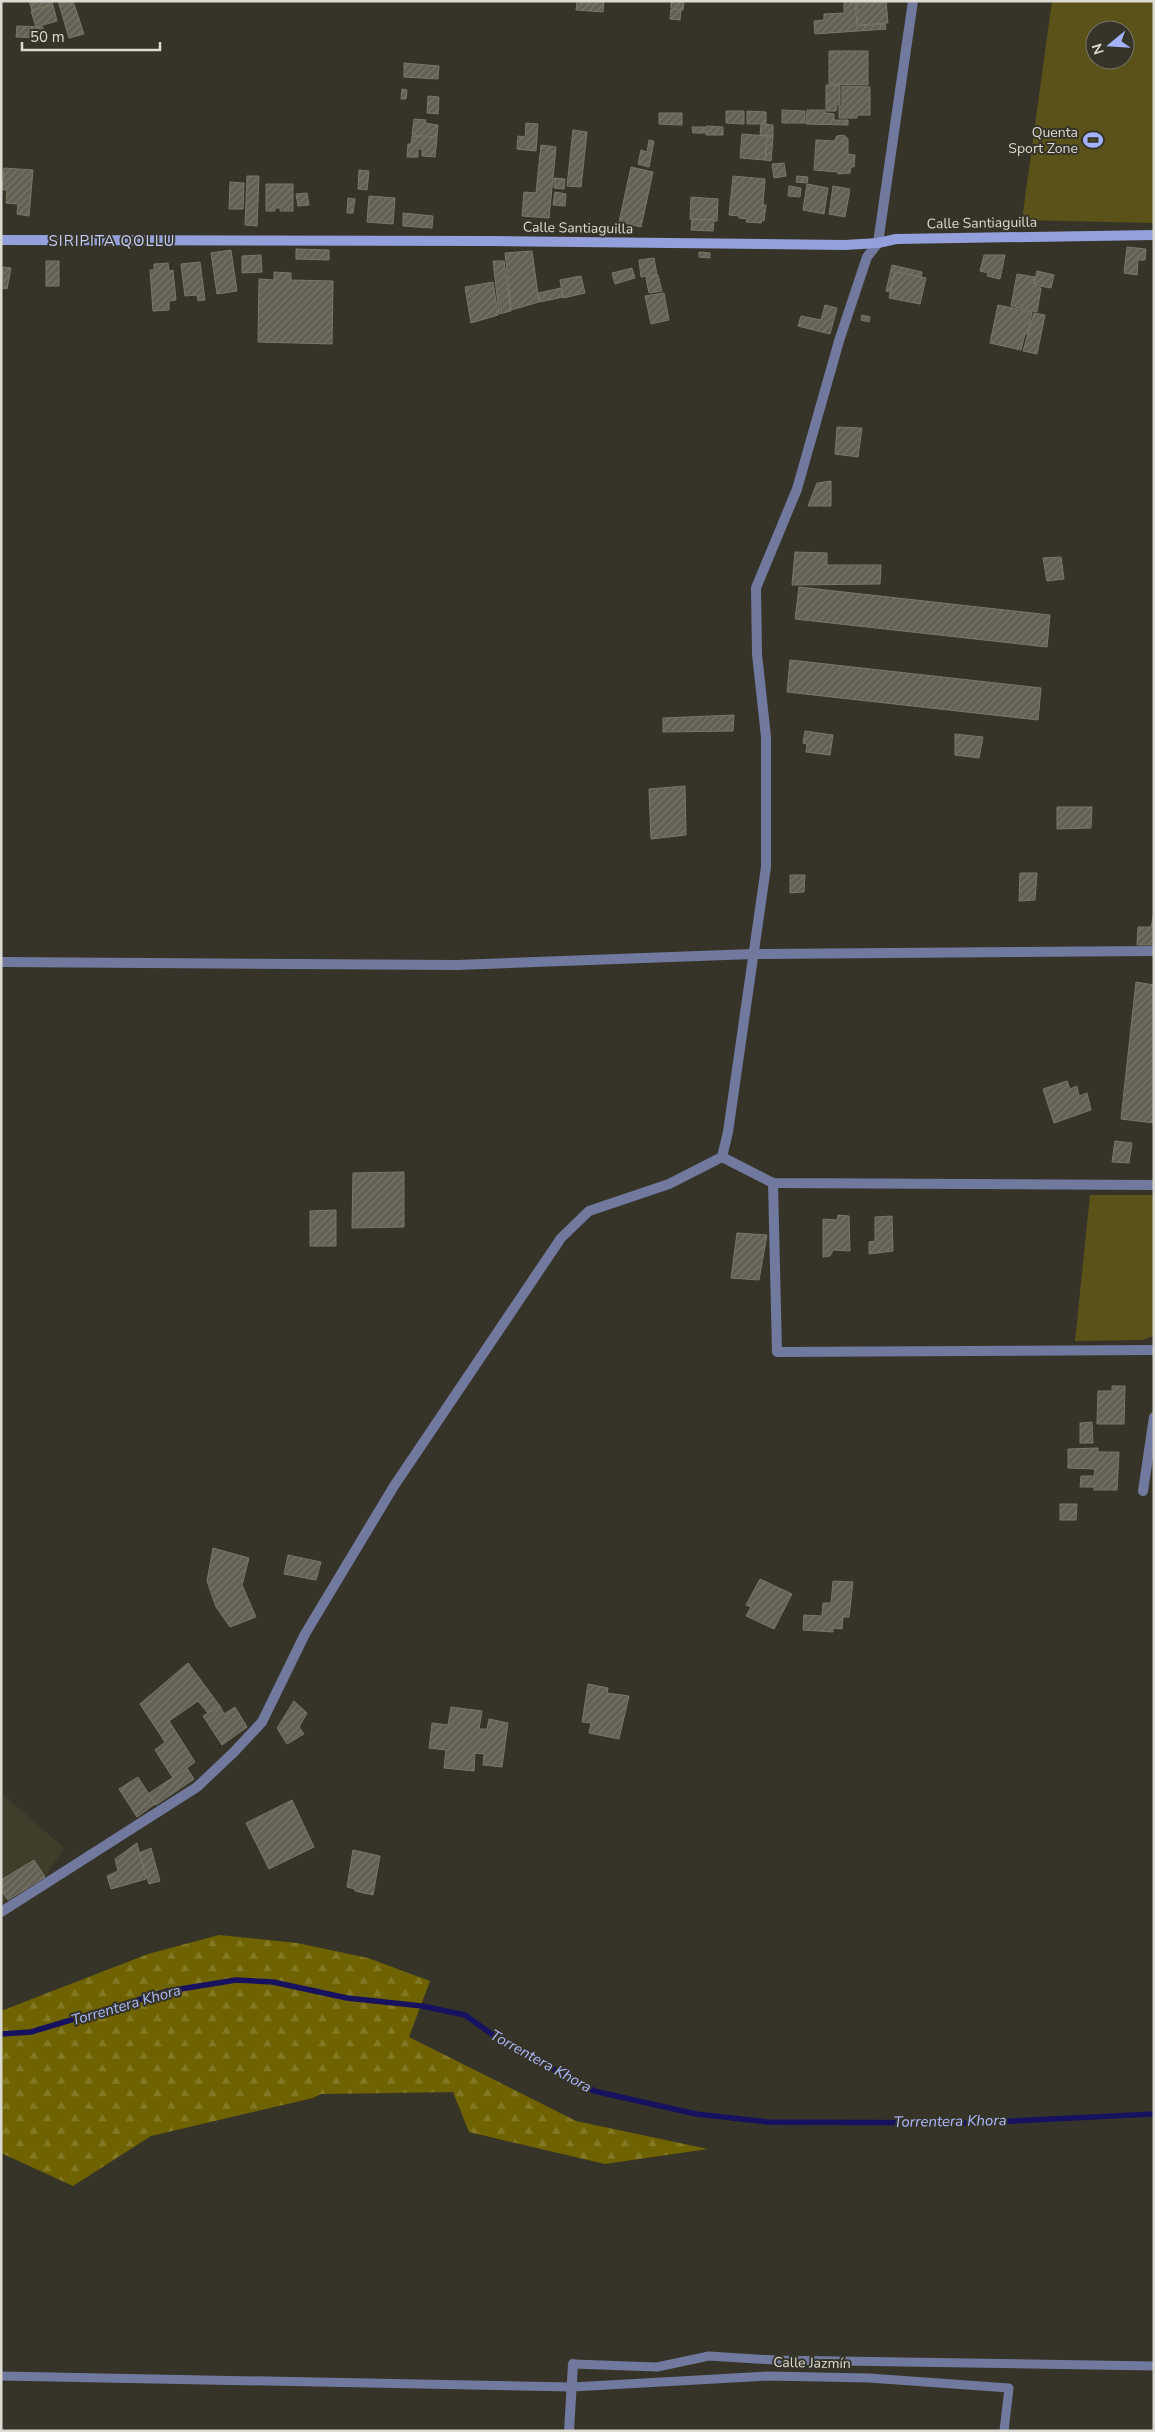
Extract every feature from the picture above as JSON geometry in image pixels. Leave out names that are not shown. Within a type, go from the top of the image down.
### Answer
[{"type":"street","points":[[1,1912],[197,1787],[262,1722],[305,1634],[394,1486],[561,1238],[589,1212],[669,1184],[722,1157],[728,1132],[766,868],[766,737],[757,654],[756,588],[797,489],[839,340],[867,256],[878,243],[913,1]]},
{"type":"street","name":"Calle Santiaguilla","points":[[1,240],[493,241],[845,245],[878,243],[896,239],[1154,235]]},
{"type":"street","points":[[1,962],[458,965],[753,954],[1154,951]]},
{"type":"street","points":[[722,1157],[773,1183],[1154,1185]]},
{"type":"street","points":[[773,1183],[777,1352],[1154,1350]]},
{"type":"street","points":[[1144,1491],[1154,1417]]},
{"type":"street","points":[[569,2431],[573,2364]]},
{"type":"lane","points":[[573,2364],[657,2367],[709,2356],[774,2360],[1154,2366]]},
{"type":"lane","points":[[1,2376],[572,2387]]},
{"type":"lane","name":"Calle Jazmín","points":[[572,2387],[768,2376],[869,2378],[1009,2388],[1004,2431]]},
{"type":"shaded area","name":"Quenta Sport Zone","points":[[1052,1],[1154,1],[1154,223],[1022,220]]},
{"type":"shaded area","points":[[1090,1195],[1154,1195],[1153,1336],[1142,1340],[1075,1341]]},
{"type":"shaded area","points":[[1,1793],[64,1848],[45,1877],[1,1903]]},
{"type":"green space","points":[[219,1935],[297,1943],[368,1958],[430,1981],[409,2037],[576,2121],[708,2149],[605,2164],[469,2132],[453,2092],[321,2094],[313,2098],[151,2136],[73,2186],[1,2153],[1,2011],[148,1954]]},
{"type":"building","points":[[29,1],[52,1],[53,4],[32,10]]},
{"type":"building","points":[[58,1],[73,1],[84,34],[69,38]]},
{"type":"building","points":[[577,1],[604,1],[603,12],[576,10]]},
{"type":"building","points":[[671,1],[684,1],[683,10],[671,8]]},
{"type":"building","points":[[844,1],[855,1],[857,26],[885,24],[886,29],[815,34],[814,21],[824,20],[824,14],[844,13]]},
{"type":"building","points":[[856,1],[886,1],[888,23],[858,25]]},
{"type":"building","points":[[53,5],[57,21],[36,27],[31,11]]},
{"type":"building","points":[[671,9],[681,10],[680,20],[670,19]]},
{"type":"building","points":[[17,26],[43,27],[43,38],[16,37]]},
{"type":"building","points":[[829,51],[868,51],[868,85],[829,84]]},
{"type":"building","points":[[404,63],[439,66],[438,79],[404,77]]},
{"type":"building","points":[[826,85],[840,85],[840,105],[837,105],[836,111],[826,111]]},
{"type":"building","points":[[842,86],[870,87],[870,115],[857,115],[857,118],[839,118],[839,106],[842,106]]},
{"type":"building","points":[[402,89],[407,90],[406,99],[401,99]]},
{"type":"building","points":[[428,96],[439,97],[438,114],[427,113]]},
{"type":"building","points":[[782,110],[805,111],[805,123],[782,123]]},
{"type":"building","points":[[807,110],[825,110],[825,113],[834,114],[834,120],[848,120],[848,125],[806,124]]},
{"type":"building","points":[[726,111],[744,111],[744,124],[726,123]]},
{"type":"building","points":[[747,111],[766,112],[766,124],[747,124]]},
{"type":"building","points":[[659,113],[682,113],[682,125],[659,124]]},
{"type":"building","points":[[414,119],[426,120],[425,123],[438,125],[437,137],[412,135]]},
{"type":"building","points":[[526,123],[538,124],[536,151],[517,149],[518,136],[525,137]]},
{"type":"building","points":[[761,124],[773,125],[773,136],[760,135]]},
{"type":"building","points":[[706,126],[723,127],[723,135],[706,135]]},
{"type":"building","points":[[692,127],[705,127],[705,133],[693,133]]},
{"type":"building","points":[[573,130],[587,132],[581,187],[567,186]]},
{"type":"building","points":[[742,134],[767,136],[765,160],[740,158]]},
{"type":"building","points":[[844,135],[848,139],[848,154],[855,155],[854,167],[851,167],[850,173],[838,174],[838,172],[814,170],[816,140],[834,141],[837,136]]},
{"type":"building","points":[[412,136],[437,138],[435,157],[422,156],[422,149],[418,149],[418,157],[407,157],[408,144],[411,144]]},
{"type":"building","points":[[767,136],[773,136],[771,161],[765,160]]},
{"type":"building","points":[[649,140],[654,141],[649,167],[638,164],[641,150],[647,152]]},
{"type":"building","points":[[541,145],[556,147],[549,218],[522,216],[524,192],[536,193]]},
{"type":"building","points":[[784,163],[786,176],[774,178],[772,164]]},
{"type":"building","points":[[631,167],[653,172],[641,227],[619,222]]},
{"type":"building","points":[[4,168],[33,170],[29,216],[17,214],[18,204],[6,203],[7,190],[2,190]]},
{"type":"building","points":[[359,170],[369,171],[367,190],[358,189]]},
{"type":"building","points":[[247,176],[259,176],[257,226],[245,225]]},
{"type":"building","points":[[733,176],[765,179],[763,205],[766,205],[764,221],[762,220],[761,223],[746,222],[747,219],[729,215]]},
{"type":"building","points":[[797,176],[808,177],[807,183],[796,182]]},
{"type":"building","points":[[554,178],[565,179],[564,189],[554,188]]},
{"type":"building","points":[[230,182],[244,183],[243,209],[229,209]]},
{"type":"building","points":[[266,184],[293,184],[293,211],[280,211],[280,208],[275,208],[275,211],[266,211]]},
{"type":"building","points":[[807,184],[828,188],[824,214],[803,210]]},
{"type":"building","points":[[789,186],[801,188],[800,197],[788,196]]},
{"type":"building","points":[[833,186],[850,189],[845,217],[829,214]]},
{"type":"building","points":[[555,192],[566,194],[565,206],[553,205]]},
{"type":"building","points":[[307,193],[309,205],[298,206],[296,194]]},
{"type":"building","points":[[369,196],[395,198],[393,224],[367,222]]},
{"type":"building","points":[[691,197],[718,199],[717,221],[690,219]]},
{"type":"building","points":[[348,198],[355,199],[353,213],[347,213]]},
{"type":"building","points":[[403,213],[433,216],[432,228],[403,226]]},
{"type":"building","points":[[692,219],[714,220],[713,231],[691,230]]},
{"type":"building","points":[[1127,247],[1146,249],[1145,260],[1138,260],[1137,275],[1124,273]]},
{"type":"building","points":[[296,249],[329,250],[329,260],[296,259]]},
{"type":"building","points":[[231,250],[237,291],[217,294],[211,253]]},
{"type":"building","points":[[532,251],[539,302],[511,310],[505,253]]},
{"type":"building","points":[[699,252],[710,253],[710,258],[699,257]]},
{"type":"building","points":[[261,255],[262,272],[242,273],[242,256]]},
{"type":"building","points":[[984,255],[1005,255],[1000,279],[987,276],[988,273],[980,271]]},
{"type":"building","points":[[654,258],[657,275],[641,277],[639,260]]},
{"type":"building","points":[[46,261],[59,261],[59,286],[46,286]]},
{"type":"building","points":[[493,261],[504,261],[511,311],[499,314]]},
{"type":"building","points":[[200,262],[205,300],[198,301],[197,295],[185,296],[181,264]]},
{"type":"building","points":[[168,263],[169,271],[173,270],[176,300],[169,301],[169,310],[153,311],[150,270],[154,270],[154,264]]},
{"type":"building","points":[[892,265],[922,272],[921,277],[895,272],[890,292],[886,291]]},
{"type":"building","points":[[3,267],[11,268],[7,289],[1,288]]},
{"type":"building","points":[[632,268],[635,278],[615,284],[612,273]]},
{"type":"building","points":[[1037,271],[1054,275],[1051,288],[1034,285]]},
{"type":"building","points":[[274,272],[291,273],[291,280],[333,281],[332,344],[258,342],[259,279],[274,280]]},
{"type":"building","points":[[895,272],[926,278],[920,304],[889,298]]},
{"type":"building","points":[[1017,274],[1035,277],[1033,286],[1041,288],[1037,312],[1011,306]]},
{"type":"building","points":[[658,275],[662,291],[649,293],[646,278]]},
{"type":"building","points":[[581,276],[585,293],[563,298],[560,280]]},
{"type":"building","points":[[493,282],[498,315],[471,323],[465,287]]},
{"type":"building","points":[[561,288],[563,297],[540,302],[538,293]]},
{"type":"building","points":[[664,293],[669,320],[651,324],[645,296]]},
{"type":"building","points":[[825,305],[837,308],[830,334],[798,326],[801,316],[821,320]]},
{"type":"building","points":[[998,305],[1032,312],[1028,334],[1025,334],[1021,350],[990,343]]},
{"type":"building","points":[[1034,313],[1045,315],[1037,354],[1023,351]]},
{"type":"building","points":[[862,315],[870,317],[869,322],[861,320]]},
{"type":"building","points":[[837,427],[862,428],[858,457],[835,454]]},
{"type":"building","points":[[831,481],[831,506],[808,506],[817,483]]},
{"type":"building","points":[[795,552],[827,553],[827,565],[881,565],[880,584],[792,585]]},
{"type":"building","points":[[1061,557],[1064,579],[1047,581],[1043,558]]},
{"type":"building","points":[[799,587],[1050,615],[1047,647],[795,619]]},
{"type":"building","points":[[790,660],[1041,688],[1038,720],[787,692]]},
{"type":"building","points":[[734,715],[733,731],[663,732],[663,718]]},
{"type":"building","points":[[805,731],[833,735],[830,755],[806,752],[807,744],[803,743]]},
{"type":"building","points":[[955,734],[983,737],[979,758],[955,755]]},
{"type":"building","points":[[685,786],[686,835],[651,839],[649,789]]},
{"type":"building","points":[[1057,807],[1092,807],[1091,828],[1057,829]]},
{"type":"building","points":[[1020,873],[1037,873],[1035,900],[1019,901]]},
{"type":"building","points":[[790,875],[805,875],[804,892],[790,893]]},
{"type":"building","points":[[1154,913],[1154,945],[1137,945],[1138,927],[1151,927]]},
{"type":"building","points":[[1136,982],[1154,985],[1154,1123],[1121,1119]]},
{"type":"building","points":[[1067,1081],[1070,1089],[1077,1086],[1079,1096],[1087,1093],[1091,1110],[1054,1123],[1043,1089]]},
{"type":"building","points":[[1115,1141],[1132,1143],[1129,1163],[1112,1162]]},
{"type":"building","points":[[404,1172],[404,1227],[352,1228],[353,1173]]},
{"type":"building","points":[[336,1210],[336,1246],[310,1246],[310,1211]]},
{"type":"building","points":[[838,1215],[849,1216],[850,1251],[833,1250],[830,1256],[823,1257],[823,1219],[837,1220]]},
{"type":"building","points":[[892,1216],[893,1251],[869,1254],[869,1242],[875,1241],[875,1217]]},
{"type":"building","points":[[737,1233],[767,1235],[759,1280],[731,1278]]},
{"type":"building","points":[[1112,1386],[1125,1386],[1124,1424],[1097,1424],[1098,1391],[1112,1391]]},
{"type":"building","points":[[1092,1422],[1093,1443],[1080,1443],[1080,1423]]},
{"type":"building","points":[[1098,1448],[1098,1452],[1119,1452],[1117,1490],[1094,1490],[1094,1487],[1080,1487],[1081,1476],[1094,1476],[1095,1469],[1068,1468],[1068,1449]]},
{"type":"building","points":[[1060,1504],[1077,1504],[1076,1520],[1060,1520]]},
{"type":"building","points":[[213,1548],[249,1558],[242,1585],[256,1617],[230,1627],[216,1607],[207,1581]]},
{"type":"building","points":[[288,1555],[321,1562],[316,1580],[284,1574]]},
{"type":"building","points":[[760,1579],[792,1594],[774,1629],[746,1616],[751,1607],[746,1605]]},
{"type":"building","points":[[833,1581],[853,1582],[849,1617],[843,1617],[842,1629],[833,1628],[833,1632],[803,1630],[804,1615],[822,1616],[823,1603],[831,1603]]},
{"type":"building","points":[[188,1663],[220,1706],[208,1713],[198,1701],[169,1721],[195,1762],[173,1778],[155,1750],[165,1742],[140,1704]]},
{"type":"building","points":[[588,1684],[608,1688],[607,1693],[629,1696],[619,1739],[589,1733],[591,1723],[582,1722]]},
{"type":"building","points":[[294,1701],[307,1713],[299,1727],[304,1734],[287,1744],[277,1728]]},
{"type":"building","points":[[220,1706],[224,1714],[235,1707],[247,1727],[222,1745],[203,1716]]},
{"type":"building","points":[[451,1707],[482,1711],[479,1729],[487,1729],[489,1719],[508,1723],[502,1767],[483,1765],[484,1754],[475,1753],[474,1771],[444,1768],[446,1750],[429,1748],[432,1723],[448,1725]]},
{"type":"building","points":[[187,1768],[194,1779],[156,1805],[148,1794]]},
{"type":"building","points":[[138,1777],[155,1804],[137,1817],[119,1789]]},
{"type":"building","points":[[292,1800],[314,1847],[269,1869],[246,1823]]},
{"type":"building","points":[[137,1843],[146,1879],[111,1889],[107,1876],[118,1871],[115,1859]]},
{"type":"building","points":[[151,1848],[160,1881],[149,1884],[139,1853]]},
{"type":"building","points":[[353,1850],[380,1856],[373,1895],[347,1887]]},
{"type":"building","points":[[34,1860],[45,1877],[8,1900],[1,1890],[1,1880]]},
{"type":"waterway","name":"Torrentera Khora","points":[[1,2034],[31,2032],[168,1991],[236,1980],[273,1982],[347,1998],[422,2006],[465,2015],[500,2040],[594,2091],[696,2114],[768,2122],[971,2123],[1154,2114]]},
{"type":"place","name":"Quenta Sport Zone","points":[[1093,140]]},
{"type":"district","name":"SIRIPITA QOLLU","points":[[112,241]]}]
